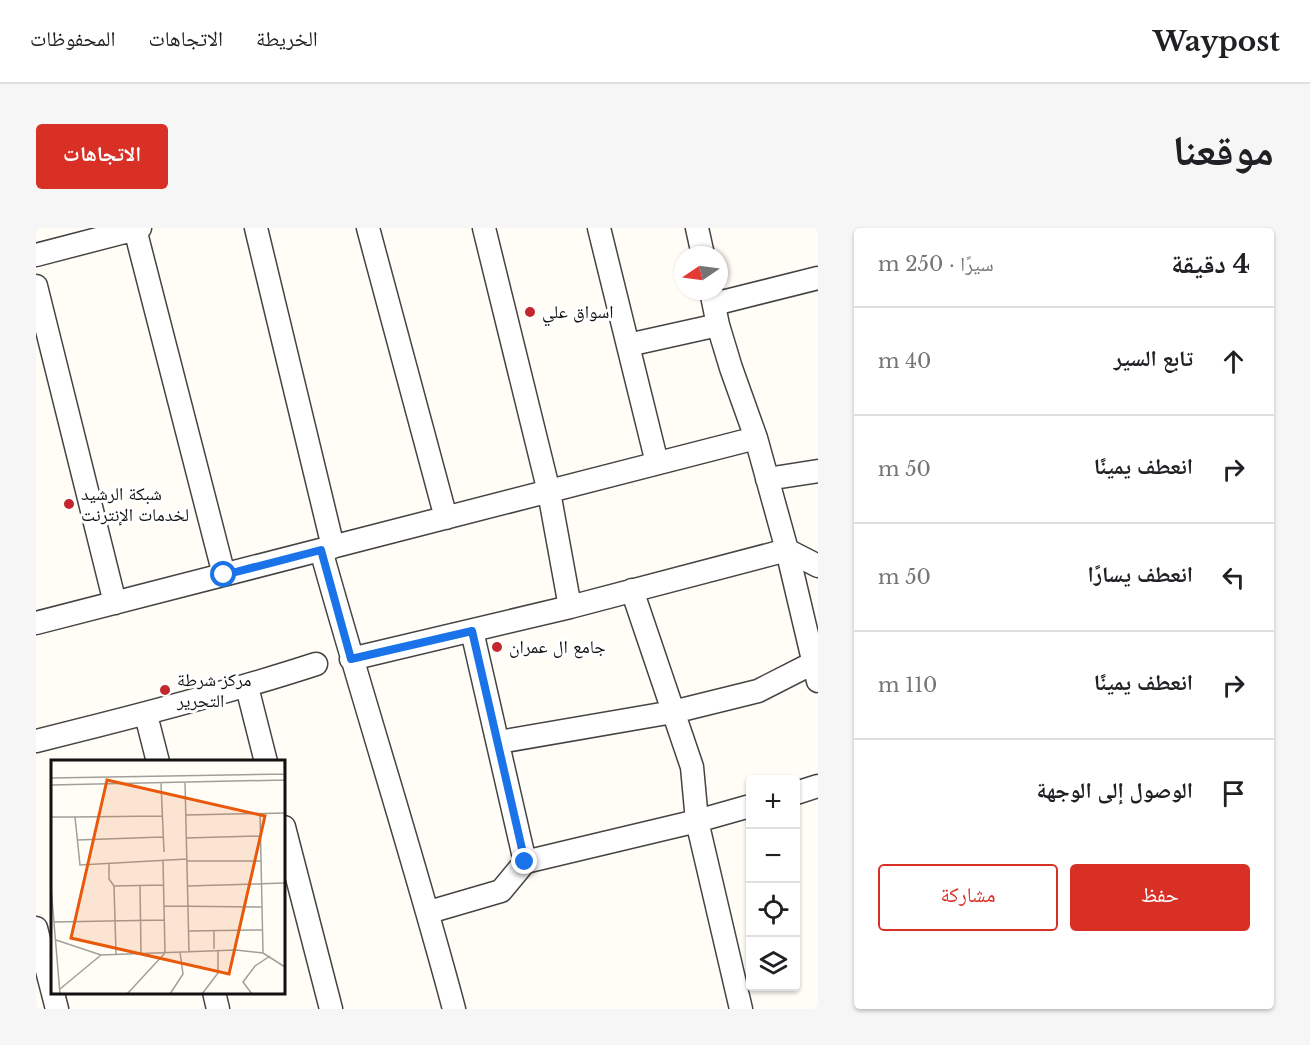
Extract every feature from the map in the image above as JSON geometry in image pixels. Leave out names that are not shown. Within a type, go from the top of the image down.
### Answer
[{"type":"street","points":[[256,228],[351,659],[429,912],[454,1009]]},
{"type":"street","points":[[368,228],[446,518]]},
{"type":"street","points":[[484,228],[549,492],[570,607]]},
{"type":"street","points":[[599,228],[657,463]]},
{"type":"street","points":[[697,228],[701,246]]},
{"type":"street","points":[[36,255],[138,229],[224,575]]},
{"type":"street","points":[[628,345],[714,307],[818,278]]},
{"type":"street","points":[[36,286],[115,603]]},
{"type":"street","points":[[499,742],[673,712],[758,691],[815,672],[787,550],[756,438],[714,307]]},
{"type":"street","points":[[36,623],[756,438]]},
{"type":"street","points":[[767,479],[818,471]]},
{"type":"street","points":[[351,659],[570,607],[787,550],[818,566]]},
{"type":"street","points":[[632,590],[692,767],[697,821],[741,1009]]},
{"type":"street","points":[[472,631],[525,862]]},
{"type":"street","points":[[36,741],[247,687],[316,664]]},
{"type":"street","points":[[247,687],[265,760]]},
{"type":"street","points":[[146,714],[158,760]]},
{"type":"street","points":[[800,791],[818,786]]},
{"type":"street","points":[[429,912],[501,891],[525,862],[746,807]]},
{"type":"street","points":[[285,831],[331,1009]]},
{"type":"street","points":[[36,928],[51,986]]},
{"type":"street","points":[[53,994],[57,1009]]},
{"type":"street","points":[[214,994],[218,1009]]},
{"type":"place","name":"اسواق علي","points":[[530,312]]},
{"type":"place","name":"شبكة الرشيد لخدمات الإنترنت","points":[[69,504]]},
{"type":"place","name":"جامع ال عمران","points":[[497,647]]},
{"type":"place","name":"مركز شرطة التحرير","points":[[165,690]]},
{"type":"route","points":[[224,575],[321,550],[351,659],[472,631],[525,862]]}]
